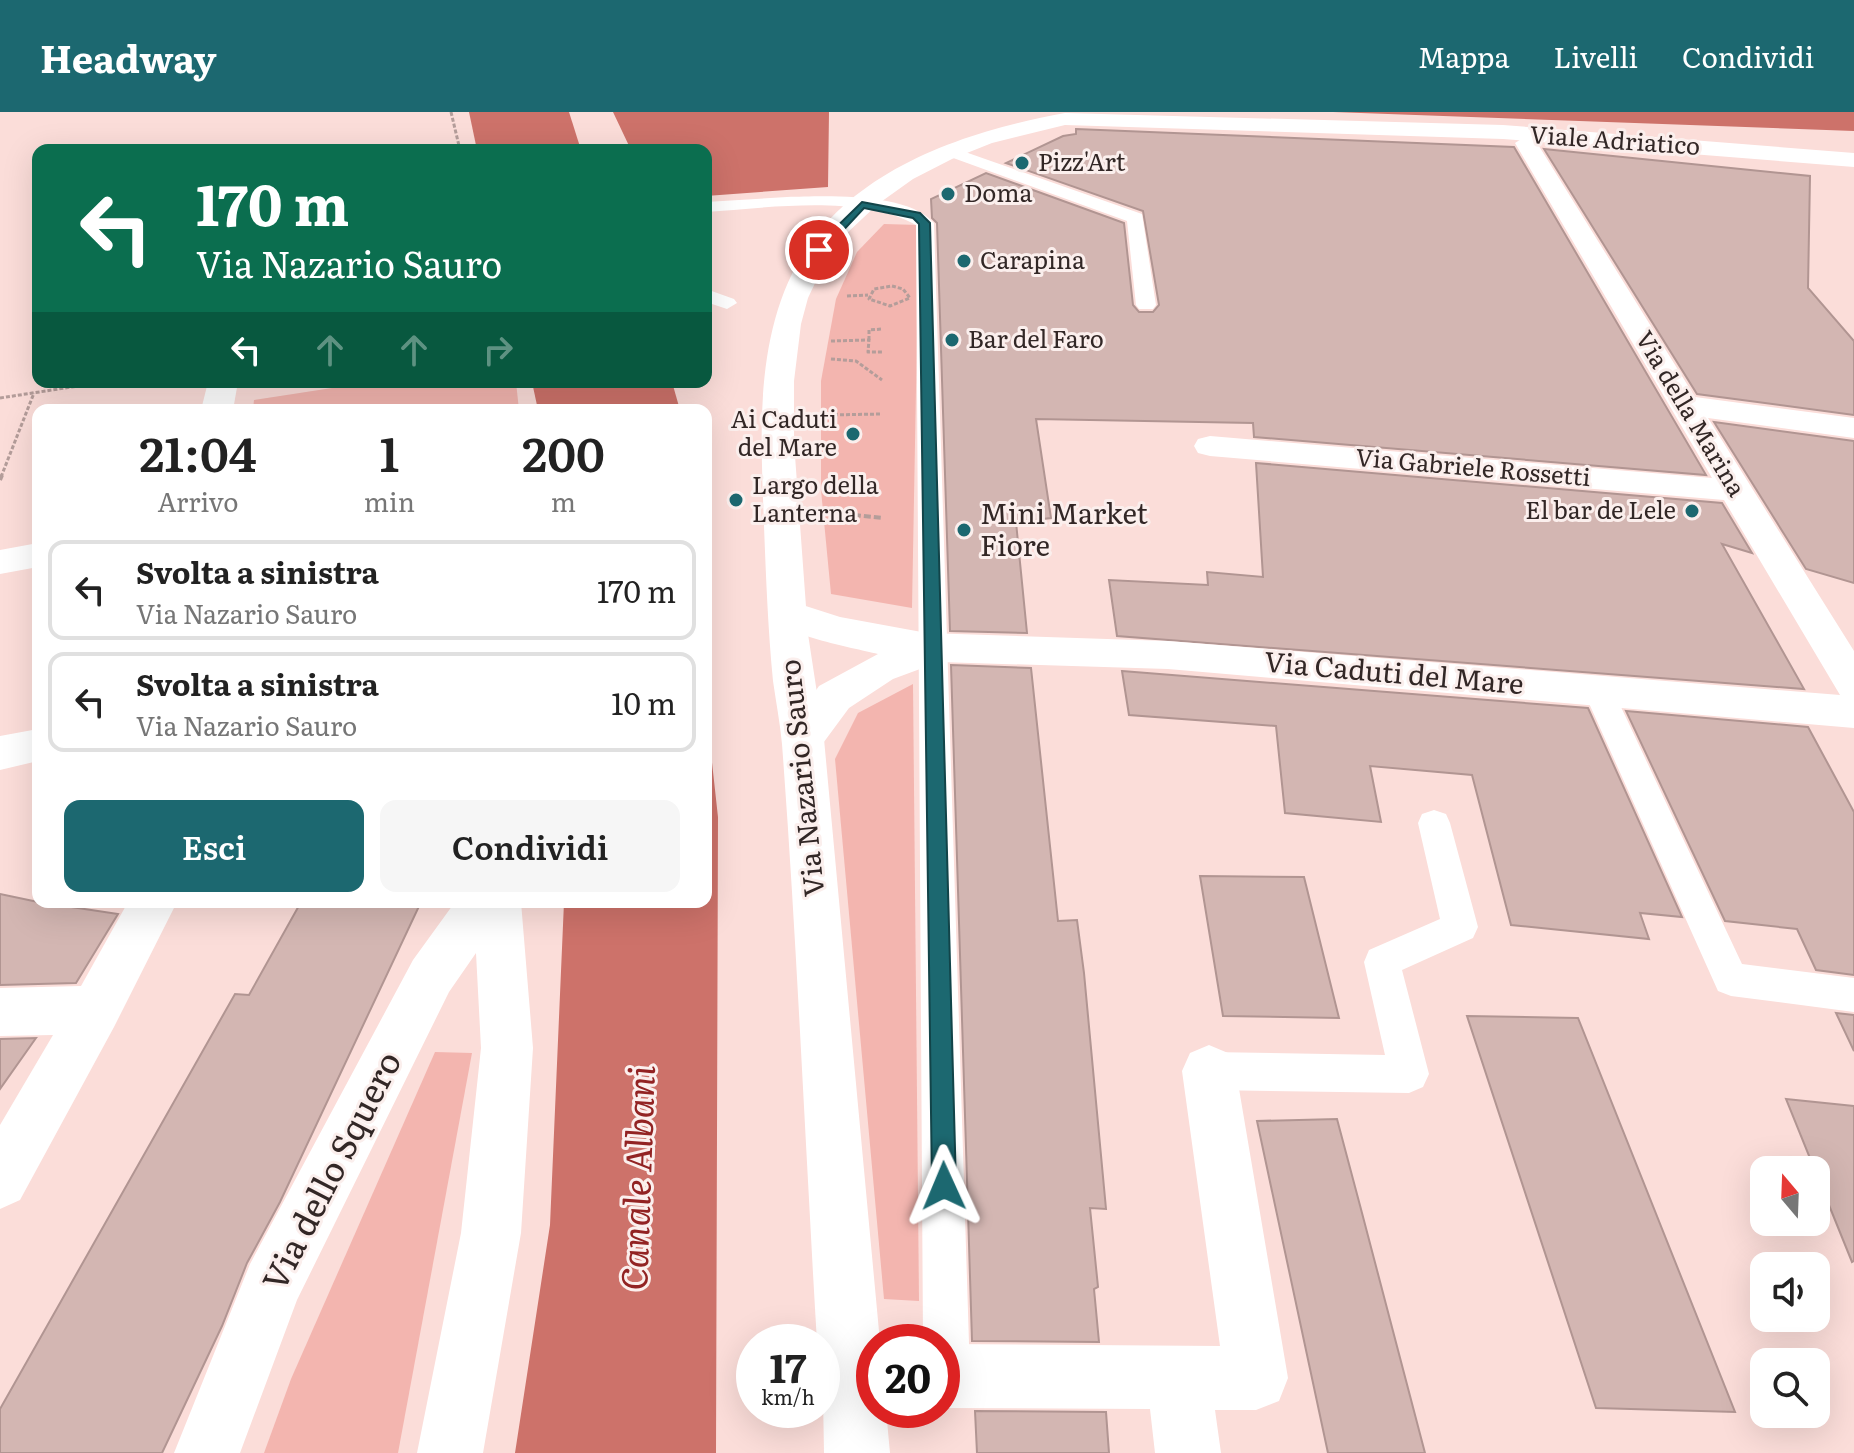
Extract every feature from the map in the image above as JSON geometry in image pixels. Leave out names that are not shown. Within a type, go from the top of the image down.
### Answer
[{"type":"street","name":"Viale Adriatico","points":[[1040,122],[1091,118],[1503,132],[1854,160]]},
{"type":"street","name":"Via Nazario Sauro","points":[[857,1324],[803,739],[791,677],[780,495],[783,351],[794,299],[819,250],[862,205],[907,174],[951,152],[1040,122]]},
{"type":"street","name":"Via della Marina","points":[[1526,143],[1854,685]]},
{"type":"street","points":[[1685,405],[1854,428]]},
{"type":"street","name":"Via Gabriele Rossetti","points":[[1210,446],[1735,490]]},
{"type":"street","points":[[0,562],[32,556]]},
{"type":"street","name":"Via Caduti del Mare","points":[[787,613],[824,629],[933,649],[1163,655],[1854,712]]},
{"type":"street","name":"Via Caduti del Mare","points":[[803,739],[834,697],[879,669],[933,649]]},
{"type":"street","points":[[0,753],[32,746]]},
{"type":"street","points":[[0,1180],[150,908]]},
{"type":"street","name":"Via dello Squero","points":[[207,1453],[272,1286],[431,976],[479,908]]},
{"type":"street","points":[[450,1453],[491,1233],[507,1048],[497,908]]},
{"type":"street","points":[[0,1012],[96,1010]]},
{"type":"street","points":[[960,1376],[1256,1378],[1209,1071]]},
{"type":"street","points":[[1178,1376],[1188,1453]]},
{"type":"street","name":"Via Nazario Sauro","points":[[857,1453],[859,1428]]},
{"type":"lane","points":[[951,152],[1136,218],[1146,305]]},
{"type":"lane","points":[[712,207],[795,202],[862,205],[916,216],[925,223],[944,1324]]},
{"type":"lane","points":[[712,297],[727,303]]},
{"type":"lane","points":[[1598,690],[1731,979],[1854,995]]},
{"type":"lane","points":[[1209,1071],[1409,1074],[1382,962],[1460,927],[1434,823]]},
{"type":"path","points":[[451,112],[459,144]]},
{"type":"path","points":[[882,352],[868,352],[869,330],[883,329]]},
{"type":"path","points":[[818,341],[869,340]]},
{"type":"path","points":[[829,359],[856,361],[899,393],[928,406]]},
{"type":"path","points":[[0,398],[66,388]]},
{"type":"path","points":[[0,480],[34,393]]},
{"type":"path","points":[[825,415],[928,406]]},
{"type":"path","points":[[827,512],[930,522]]},
{"type":"shaded area","points":[[884,224],[919,225],[912,608],[831,594],[821,490],[821,381],[836,299],[857,252]]},
{"type":"shaded area","points":[[332,388],[517,388],[518,404],[254,404],[254,400]]},
{"type":"shaded area","points":[[913,684],[919,1301],[884,1299],[835,759],[858,713]]},
{"type":"shaded area","points":[[435,1052],[472,1053],[398,1453],[264,1453],[291,1379]]},
{"type":"water","points":[[469,112],[569,112],[579,144],[476,144]]},
{"type":"water","points":[[613,112],[829,112],[828,187],[712,196],[712,144],[628,144]]},
{"type":"water","points":[[1333,112],[1854,112],[1854,131]]},
{"type":"water","points":[[533,388],[674,388],[678,404],[537,404]]},
{"type":"water","name":"Canale Albani","points":[[712,762],[718,817],[716,1453],[515,1453],[550,1225],[564,908],[712,908]]},
{"type":"building","points":[[1076,129],[1514,147],[1706,475],[1254,437],[1253,423],[1036,419],[1051,518],[1016,522],[1027,633],[950,631],[937,223],[932,218],[931,199],[986,173],[1124,223],[1133,305],[1139,312],[1153,312],[1159,305],[1143,211],[1006,163],[1063,136],[1076,134]]},
{"type":"building","points":[[1544,149],[1810,176],[1808,288],[1854,341],[1854,415],[1697,394]]},
{"type":"building","points":[[1714,422],[1854,441],[1854,583],[1806,569]]},
{"type":"building","points":[[1256,463],[1722,503],[1752,553],[1722,544],[1804,689],[1117,636],[1109,580],[1208,585],[1207,572],[1263,577]]},
{"type":"building","points":[[951,665],[1031,668],[1058,921],[1077,920],[1084,973],[1106,1209],[1090,1208],[1098,1287],[1094,1289],[1099,1342],[972,1341]]},
{"type":"building","points":[[1122,671],[1588,708],[1682,917],[1640,913],[1649,939],[1511,925],[1472,775],[1370,766],[1381,822],[1285,813],[1276,726],[1129,715]]},
{"type":"building","points":[[1626,711],[1808,727],[1854,812],[1854,975],[1816,970],[1797,929],[1725,921]]},
{"type":"building","points":[[1200,876],[1304,877],[1339,1018],[1223,1016]]},
{"type":"building","points":[[0,894],[32,901],[32,908],[78,908],[118,914],[76,983],[0,985]]},
{"type":"building","points":[[298,908],[418,908],[280,1202],[247,1263],[222,1326],[162,1453],[0,1453],[0,1409],[235,994],[249,995]]},
{"type":"building","points":[[1836,1013],[1854,1015],[1854,1051]]},
{"type":"building","points":[[1467,1016],[1578,1018],[1735,1412],[1596,1408]]},
{"type":"building","points":[[36,1038],[0,1089],[0,1039]]},
{"type":"building","points":[[1786,1099],[1854,1106],[1852,1262],[1830,1208],[1830,1156],[1809,1156]]},
{"type":"building","points":[[1337,1119],[1425,1453],[1328,1453],[1257,1121]]},
{"type":"building","points":[[975,1411],[1106,1412],[1109,1453],[977,1453]]},
{"type":"place","name":"Pizz'Art","points":[[1022,163]]},
{"type":"place","name":"Doma","points":[[948,194]]},
{"type":"place","name":"Carapina","points":[[964,261]]},
{"type":"place","name":"Bar del Faro","points":[[952,340]]},
{"type":"place","name":"Ai Caduti del Mare","points":[[853,434]]},
{"type":"place","name":"Largo della Lanterna","points":[[736,500]]},
{"type":"place","name":"El bar de Lele","points":[[1692,511]]},
{"type":"place","name":"Mini Market Fiore","points":[[964,530]]},
{"type":"route","points":[[819,250],[862,205],[916,216],[925,223],[944,1186]]}]
